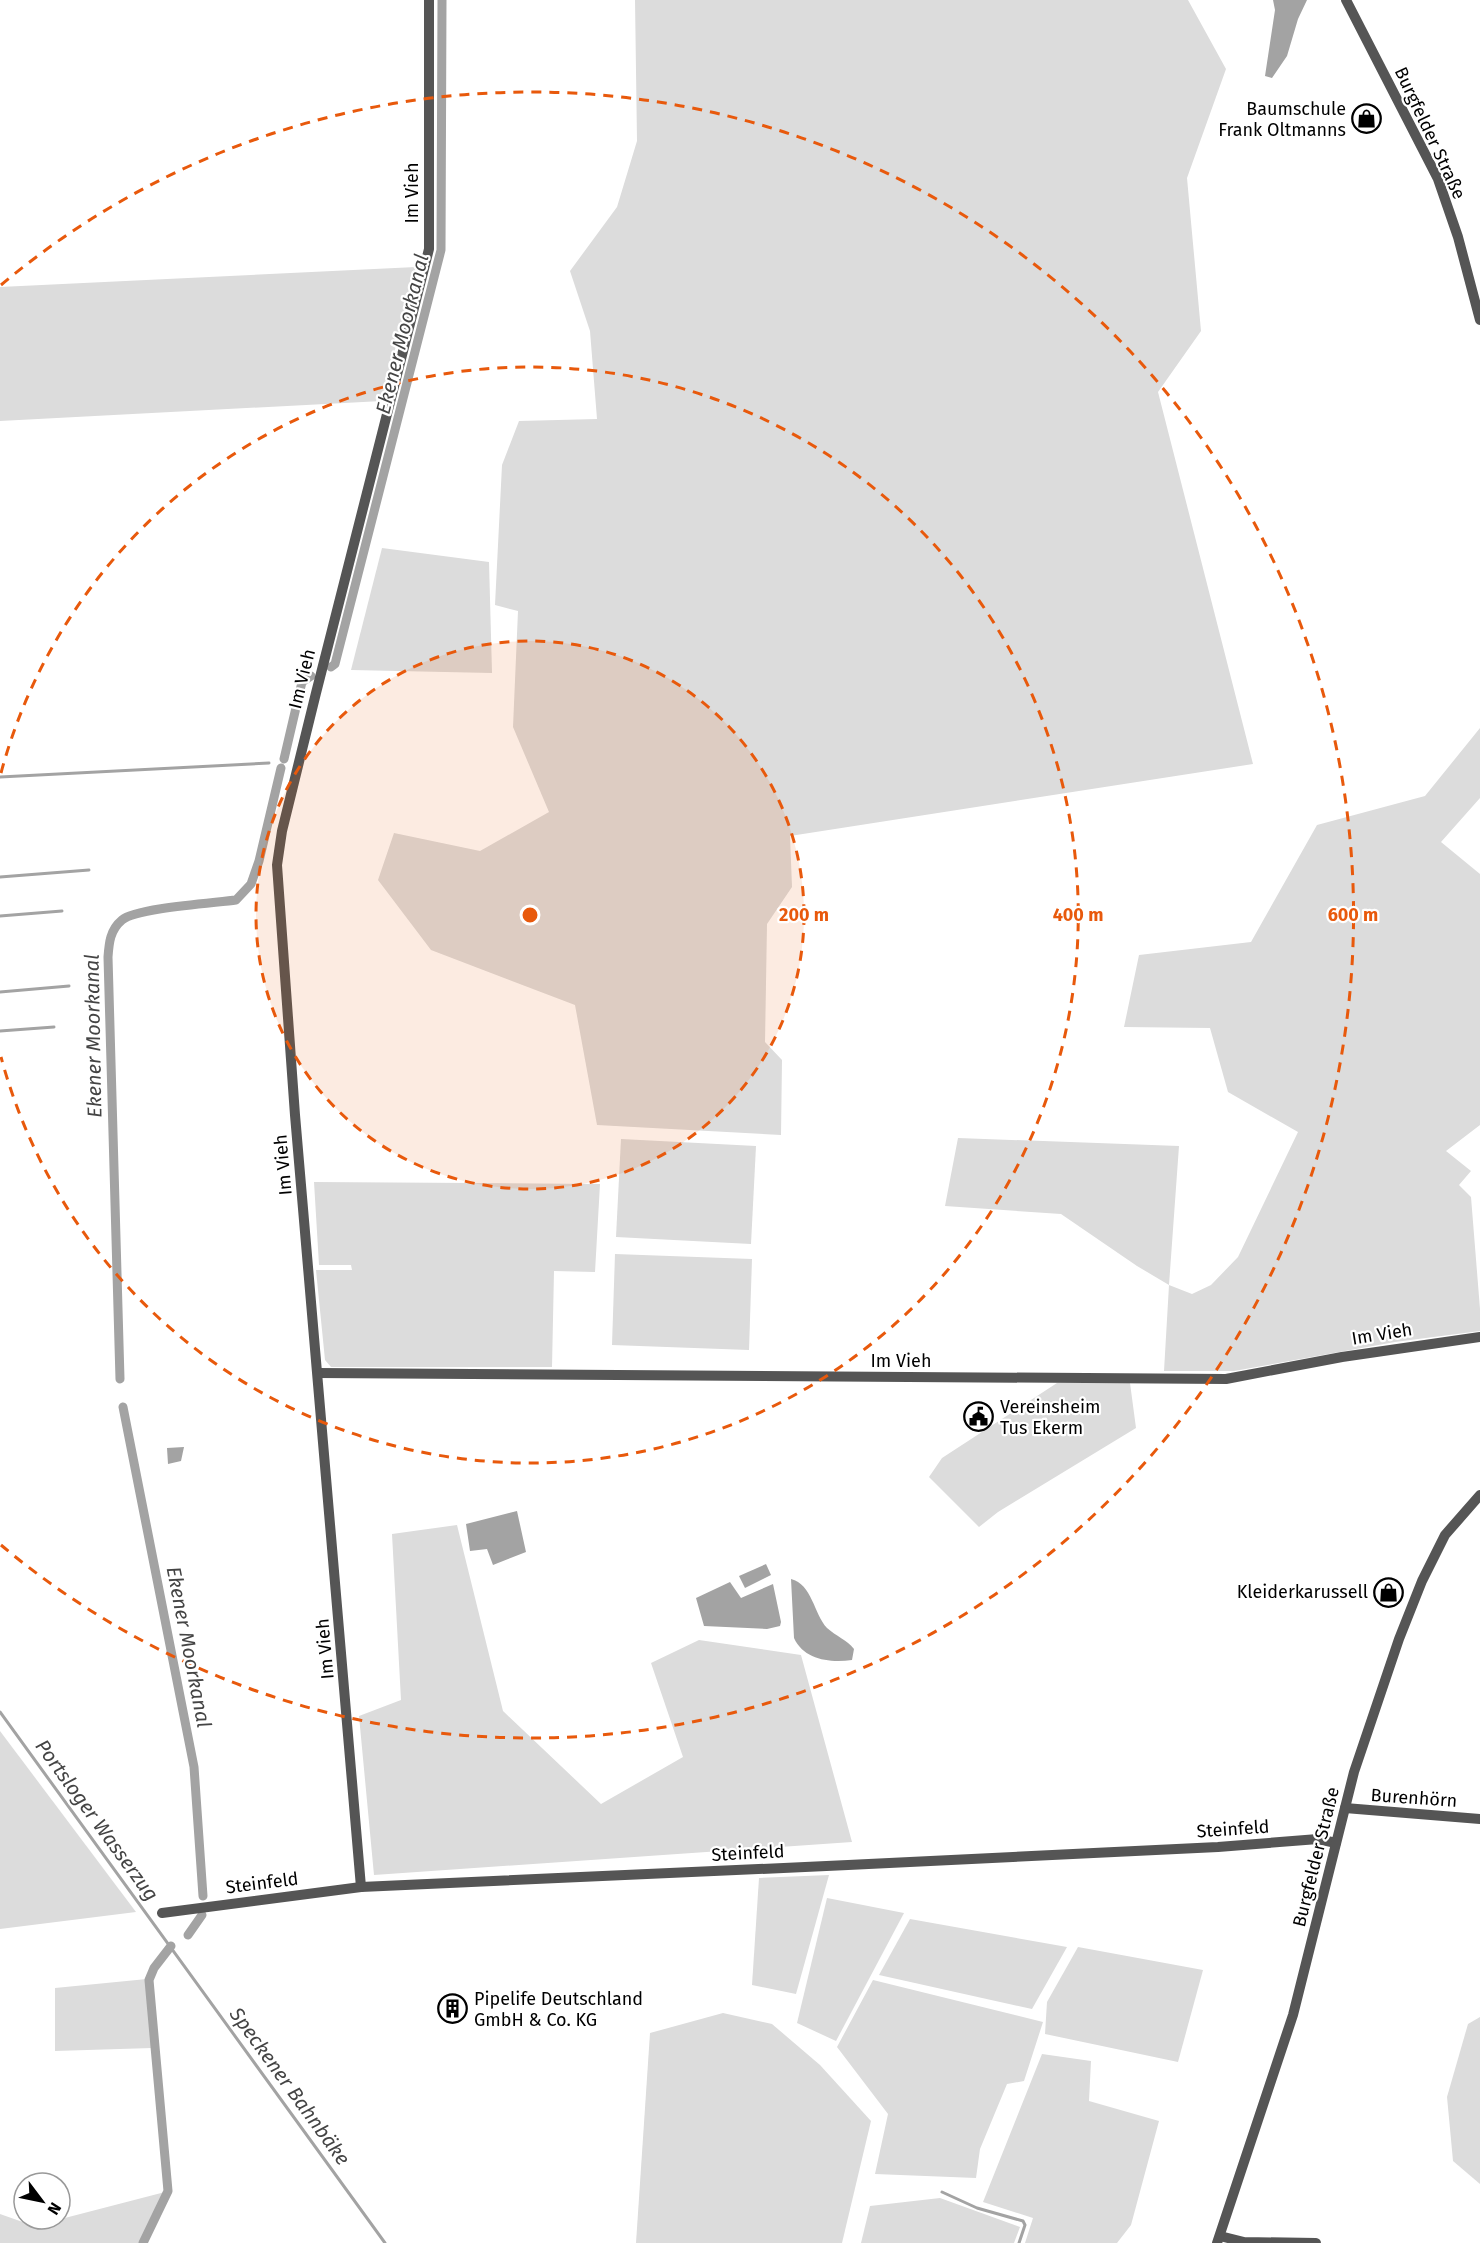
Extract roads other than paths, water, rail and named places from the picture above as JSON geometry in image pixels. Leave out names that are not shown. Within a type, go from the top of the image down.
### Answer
[{"type":"street","name":"Im Vieh","points":[[361,1887],[295,1115],[277,865],[282,831],[315,693],[429,249],[429,0]]},
{"type":"street","name":"Burgfelder Straße","points":[[1346,0],[1438,179],[1458,237],[1480,320]]},
{"type":"street","name":"Im Vieh","points":[[318,1373],[1226,1379],[1342,1357],[1480,1337]]},
{"type":"street","name":"Burgfelder Straße","points":[[1219,2240],[1293,2015],[1354,1772],[1389,1668],[1418,1590],[1445,1535],[1480,1495]]},
{"type":"street","name":"Burenhörn","points":[[1345,1808],[1480,1820]]},
{"type":"street","name":"Steinfeld","points":[[162,1913],[361,1887],[1227,1846],[1318,1839],[1336,1843]]},
{"type":"street","points":[[1219,2240],[1316,2243]]},
{"type":"waterway","name":"Ekener Moorkanal","points":[[331,667],[335,664],[441,250],[442,0]]},
{"type":"waterway","name":"Ekener Moorkanal","points":[[284,759],[302,682],[311,676]]},
{"type":"waterway","points":[[0,777],[269,763]]},
{"type":"waterway","name":"Ekener Moorkanal","points":[[120,1379],[108,957],[111,937],[122,920],[143,912],[236,900],[251,884],[259,861],[281,768]]},
{"type":"waterway","points":[[0,877],[89,870]]},
{"type":"waterway","points":[[0,916],[62,911]]},
{"type":"waterway","points":[[0,992],[69,986]]},
{"type":"waterway","points":[[0,1031],[54,1027]]},
{"type":"waterway","name":"Ekener Moorkanal","points":[[123,1407],[194,1767],[203,1896]]},
{"type":"waterway","name":"Speckener Bahnbäke","points":[[0,1712],[385,2243]]},
{"type":"waterway","name":"Ekener Moorkanal","points":[[188,1935],[202,1915]]},
{"type":"waterway","name":"Ekener Moorkanal","points":[[143,2243],[168,2191],[149,1980],[154,1968],[171,1946]]},
{"type":"waterway","points":[[942,2192],[977,2208],[1023,2221],[1025,2225],[1019,2243]]},
{"type":"place","name":"Baumschule Frank Oltmanns","points":[[1367,119]]},
{"type":"place","name":"Vereinsheim Tus Ekerm","points":[[979,1417]]},
{"type":"place","name":"Kleiderkarussell","points":[[1389,1592]]},
{"type":"place","name":"Pipelife Deutschland GmbH & Co. KG","points":[[453,2009]]},
{"type":"water label","name":"Portsloger Wasserzug","points":[[97,1820]]}]
